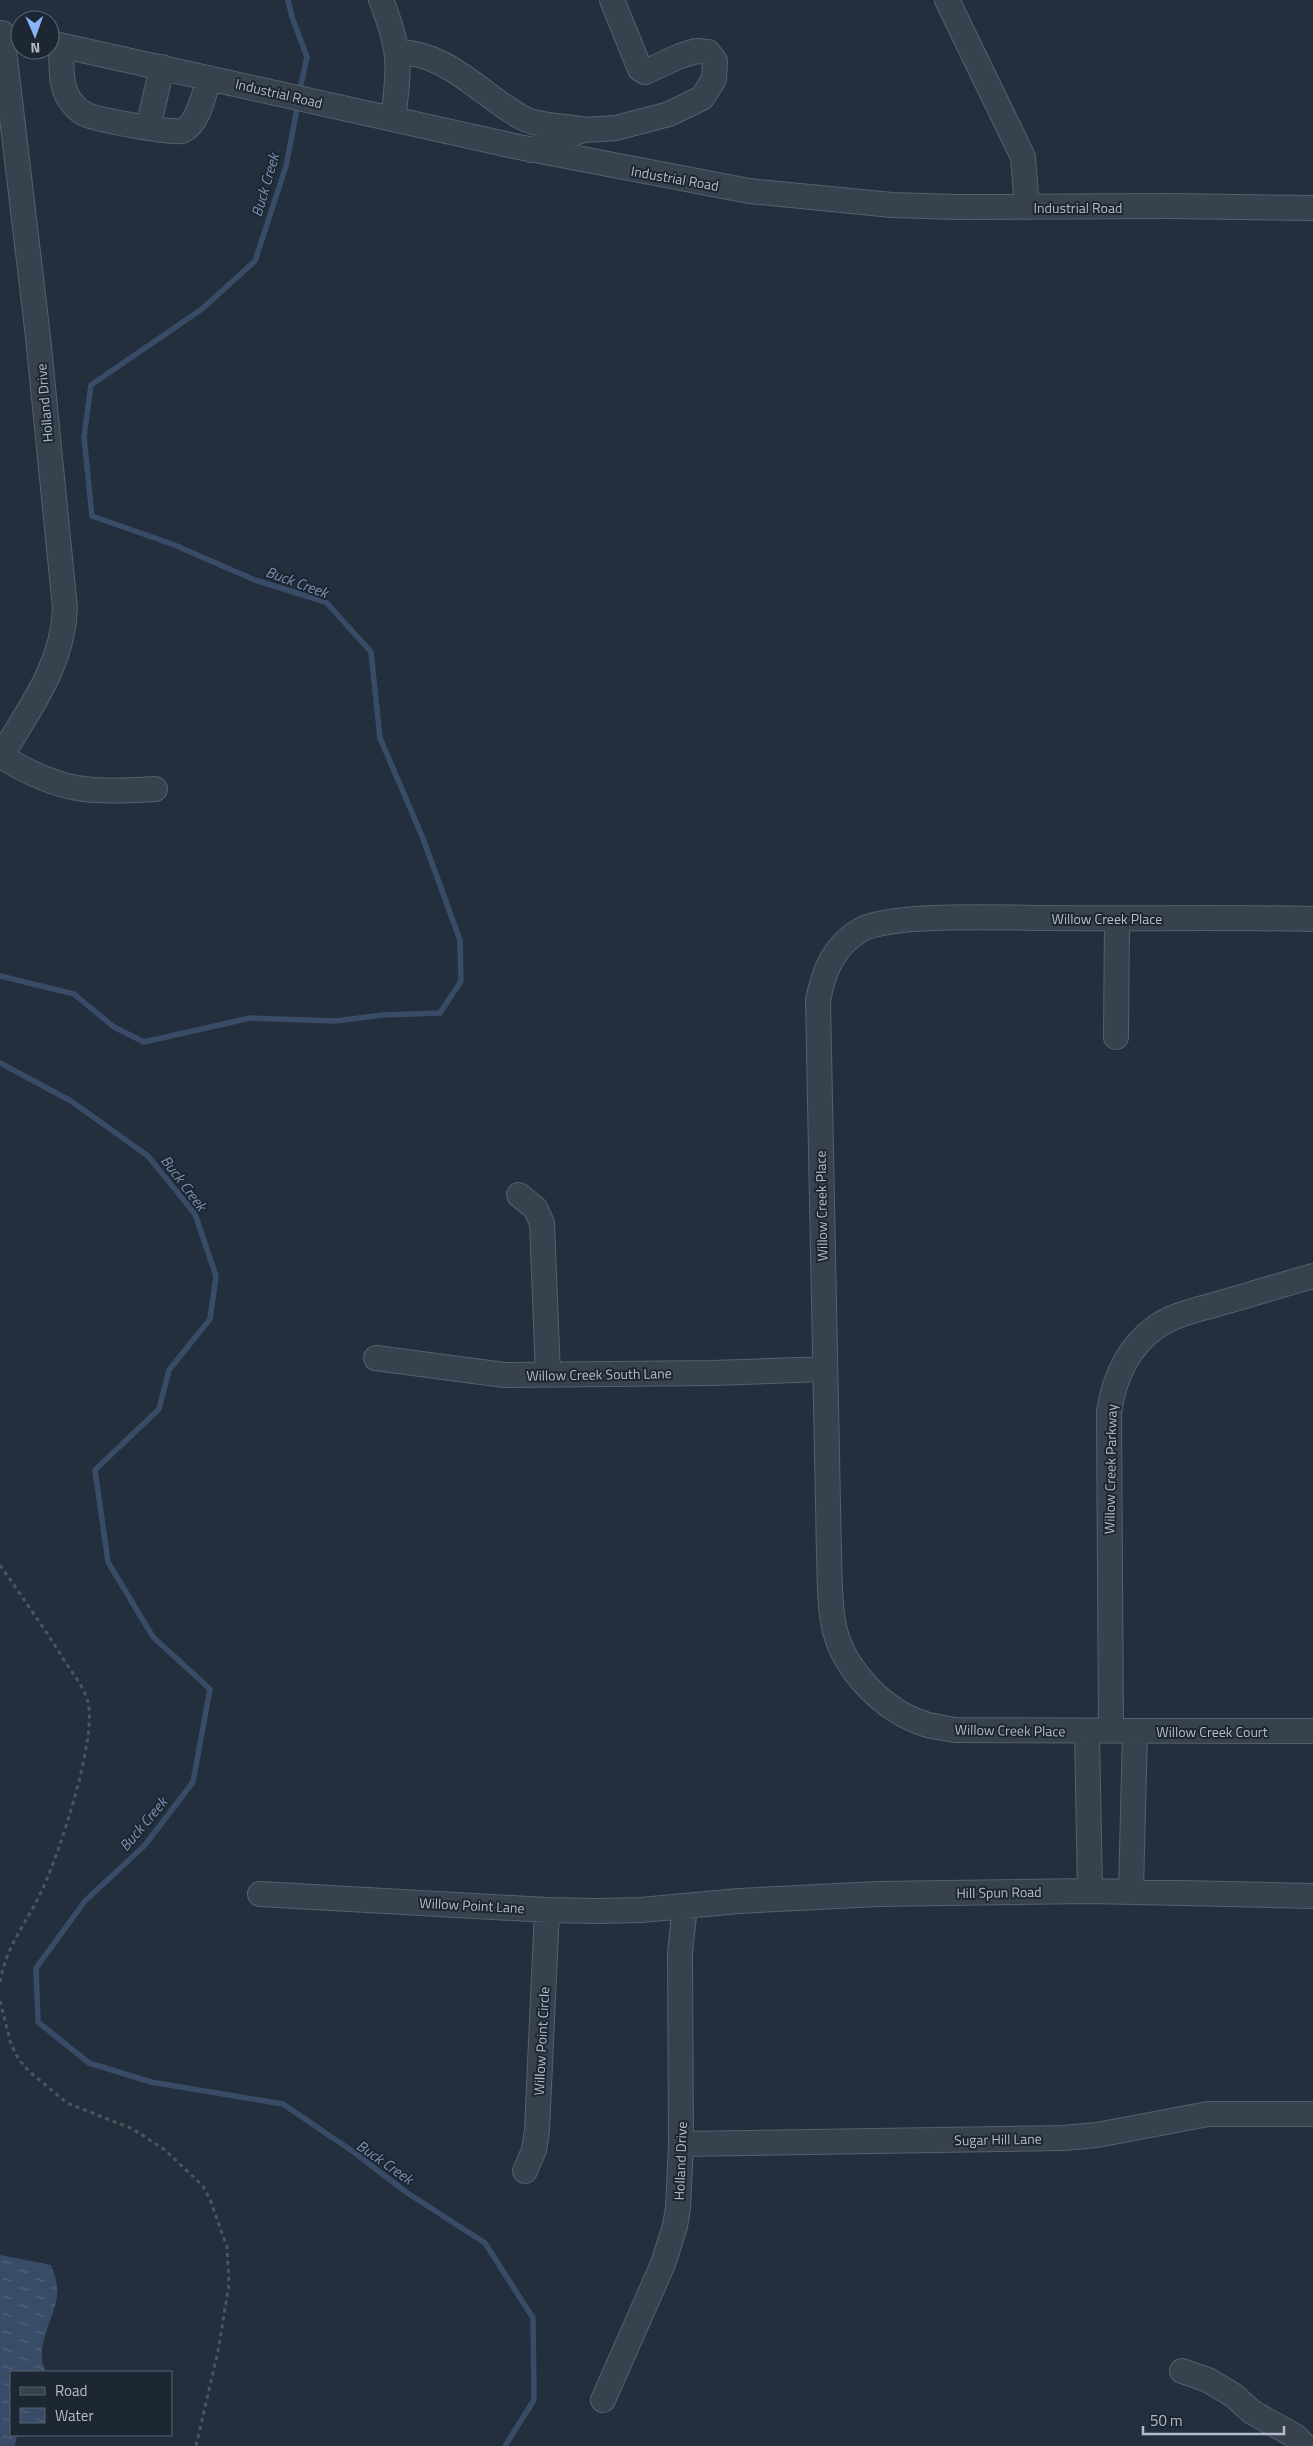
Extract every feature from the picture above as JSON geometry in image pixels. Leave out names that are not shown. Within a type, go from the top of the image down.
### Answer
[{"type":"street","points":[[381,0],[395,35],[397,52],[399,75],[393,119]]},
{"type":"street","points":[[397,52],[412,52],[452,68],[522,118],[543,124],[583,130],[616,128],[669,114],[702,98],[714,79],[714,61],[708,52],[696,51],[645,72],[640,69],[612,0]]},
{"type":"street","points":[[947,0],[1023,157],[1026,207]]},
{"type":"street","name":"Holland Drive","points":[[1,757],[50,672],[60,647],[65,608],[5,34]]},
{"type":"street","name":"Industrial Road","points":[[60,45],[531,150],[749,191],[892,205],[1313,208]]},
{"type":"street","points":[[59,60],[64,89],[72,104],[86,115],[166,131],[182,131],[192,123],[199,109],[209,78]]},
{"type":"street","points":[[148,128],[162,67]]},
{"type":"street","points":[[531,150],[583,130]]},
{"type":"street","points":[[1,757],[47,782],[73,788],[116,791],[155,789]]},
{"type":"street","points":[[1116,1037],[1117,919]]},
{"type":"street","name":"Willow Creek Place","points":[[1111,1731],[970,1732],[924,1724],[897,1710],[878,1696],[847,1660],[835,1630],[832,1611],[824,1369],[818,1000],[823,976],[834,954],[860,930],[878,923],[900,920],[1313,919]]},
{"type":"street","points":[[519,1195],[535,1208],[542,1224],[548,1375]]},
{"type":"street","name":"Willow Creek Parkway","points":[[1111,1731],[1108,1412],[1112,1391],[1121,1369],[1140,1341],[1157,1326],[1165,1322],[1192,1311],[1313,1276]]},
{"type":"street","name":"Willow Creek South Lane","points":[[376,1358],[478,1373],[548,1375],[713,1373],[824,1369]]},
{"type":"street","name":"Willow Creek Court","points":[[1111,1731],[1313,1731]]},
{"type":"street","points":[[1087,1732],[1090,1891]]},
{"type":"street","points":[[1130,1891],[1135,1732]]},
{"type":"street","name":"Hill Spun Road","points":[[685,1906],[868,1894],[1130,1891],[1313,1896]]},
{"type":"street","name":"Willow Point Lane","points":[[260,1894],[548,1910],[641,1910],[685,1906]]},
{"type":"street","name":"Holland Drive","points":[[603,2400],[663,2264],[675,2226],[680,2184],[680,1953],[685,1906]]},
{"type":"street","name":"Willow Point Circle","points":[[525,2171],[534,2150],[537,2130],[548,1910]]},
{"type":"street","name":"Sugar Hill Lane","points":[[681,2144],[1063,2138],[1096,2135],[1208,2114],[1313,2114]]},
{"type":"street","points":[[1182,2371],[1208,2380],[1233,2395],[1252,2412],[1295,2436],[1304,2446]]},
{"type":"path","points":[[0,1565],[43,1626],[85,1693],[90,1712],[86,1746],[75,1795],[46,1883],[8,1954],[0,1984]]},
{"type":"path","points":[[0,2001],[11,2044],[20,2060],[30,2072],[68,2103],[133,2129],[165,2150],[204,2186],[227,2247],[229,2284],[218,2351],[196,2446]]},
{"type":"water","points":[[0,2255],[51,2265],[55,2276],[57,2296],[43,2344],[42,2353],[46,2371],[10,2371],[10,2436],[17,2436],[15,2446],[0,2446]]},
{"type":"waterway","name":"Buck Creek","points":[[288,0],[292,17],[307,57],[299,94]]},
{"type":"waterway","name":"Buck Creek","points":[[0,976],[74,994],[114,1027],[144,1042],[250,1018],[336,1021],[383,1015],[440,1013],[461,981],[460,940],[422,836],[380,738],[371,652],[326,602],[255,580],[172,544],[92,516],[84,437],[91,385],[202,309],[255,261],[286,166],[298,103]]},
{"type":"waterway","name":"Buck Creek","points":[[0,1063],[71,1101],[148,1156],[195,1214],[216,1276],[210,1319],[169,1370],[159,1409],[95,1470],[108,1562],[153,1637],[210,1689],[193,1782],[145,1845],[85,1901],[36,1968],[38,2022],[89,2063],[151,2082],[283,2104],[355,2153],[406,2192],[485,2243],[533,2318],[534,2400],[505,2446]]}]
